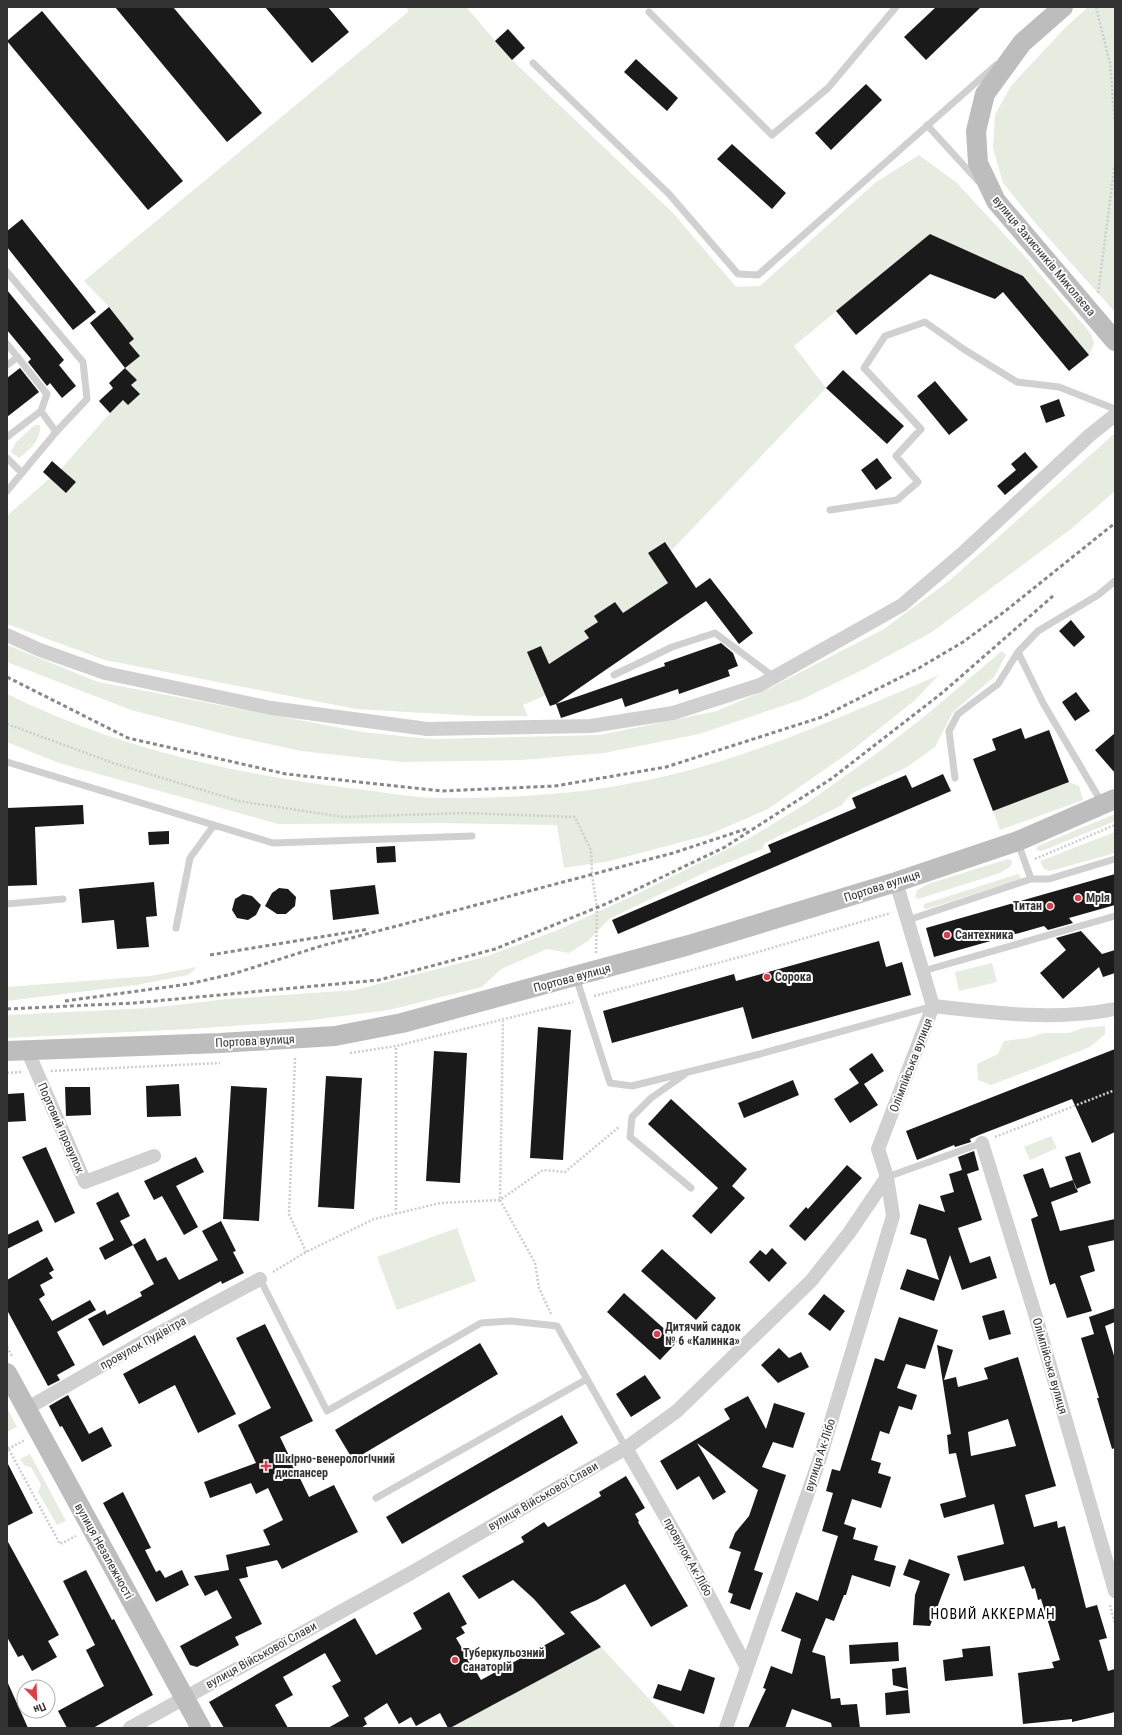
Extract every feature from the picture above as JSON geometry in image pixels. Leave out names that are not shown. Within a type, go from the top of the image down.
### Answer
[{"type":"main road","name":"вулиця Захисників Миколаєва","points":[[1063,7],[1022,43],[985,94],[976,131],[978,163],[996,201],[1115,341]]},
{"type":"main road","name":"Портова вулиця","points":[[7,1051],[220,1043],[335,1036],[402,1024],[596,972],[896,882],[1018,841],[1109,802]]},
{"type":"main road","name":"вулиця Незалежності","points":[[7,1373],[201,1728]]},
{"type":"street","points":[[7,635],[40,650],[113,674],[271,708],[427,729],[591,726],[673,713],[760,685],[902,605],[964,552],[1090,435],[1115,415]]},
{"type":"street","name":"Олімпійська вулиця","points":[[888,1178],[878,1148],[933,1006],[896,882]]},
{"type":"street","points":[[933,1006],[1006,1014],[1090,1014],[1115,1009]]},
{"type":"street","name":"Портовий провулок","points":[[27,1050],[85,1182],[154,1156]]},
{"type":"street","name":"Олімпійська вулиця","points":[[982,1142],[1035,1314],[1115,1591]]},
{"type":"street","name":"вулиця Військової Слави","points":[[130,1728],[411,1573],[626,1448],[676,1411],[811,1281],[849,1233],[888,1178]]},
{"type":"street","name":"вулиця Ак-Лібо","points":[[726,1728],[819,1461],[893,1216],[888,1178]]},
{"type":"street","name":"провулок Пудівітра","points":[[26,1409],[141,1343],[260,1279]]},
{"type":"street","name":"провулок Ак-Лібо","points":[[626,1448],[688,1556],[747,1668]]},
{"type":"lane","points":[[649,12],[772,135],[828,88],[896,7]]},
{"type":"lane","points":[[533,63],[669,194],[738,274],[758,275],[1022,43]]},
{"type":"lane","points":[[927,125],[996,201]]},
{"type":"lane","points":[[7,272],[83,362],[87,399],[56,432],[7,491]]},
{"type":"lane","points":[[830,510],[897,500],[918,482],[896,456],[921,429],[864,368],[885,336],[925,322],[965,350],[1017,382],[1059,387],[1115,409]]},
{"type":"lane","points":[[7,344],[47,394],[41,410],[7,437]]},
{"type":"lane","points":[[7,365],[18,357]]},
{"type":"lane","points":[[41,410],[56,432]]},
{"type":"lane","points":[[7,458],[22,473]]},
{"type":"lane","points":[[955,778],[949,732],[958,714],[998,684],[1018,652],[1038,631],[1098,595],[1115,581]]},
{"type":"lane","points":[[614,675],[672,647],[716,633],[774,677]]},
{"type":"lane","points":[[1018,652],[1043,703],[1109,802]]},
{"type":"lane","points":[[7,762],[273,844],[472,836]]},
{"type":"lane","points":[[176,928],[190,858],[214,825]]},
{"type":"lane","points":[[1018,841],[1031,879]]},
{"type":"lane","points":[[908,920],[1031,879],[1049,879],[1115,859]]},
{"type":"lane","points":[[7,904],[63,899]]},
{"type":"lane","points":[[923,971],[1115,916]]},
{"type":"lane","points":[[576,977],[610,1083],[632,1086],[933,1006]]},
{"type":"lane","points":[[688,1072],[651,1098],[632,1117],[630,1137],[691,1188]]},
{"type":"lane","points":[[888,1178],[982,1142]]},
{"type":"lane","points":[[260,1279],[326,1411],[480,1323],[511,1321],[557,1326],[626,1448]]},
{"type":"lane","points":[[376,1498],[587,1379]]},
{"type":"path","points":[[1096,7],[1110,63],[1115,125]]},
{"type":"path","points":[[1095,317],[1115,162]]},
{"type":"path","points":[[7,724],[116,764],[239,801],[342,817],[464,813],[575,817],[591,850],[592,875],[597,908],[596,972]]},
{"type":"path","points":[[503,1021],[500,1200],[535,1263],[538,1288],[557,1326]]},
{"type":"path","points":[[396,1046],[396,1214]]},
{"type":"path","points":[[295,1058],[289,1214],[306,1252]]},
{"type":"path","points":[[982,1142],[1115,1090]]},
{"type":"path","points":[[260,1279],[306,1252],[374,1219],[440,1203],[500,1200],[543,1170],[565,1172],[632,1117]]},
{"type":"path","points":[[29,1438],[8,1447],[60,1544],[82,1533]]},
{"type":"shaded area","points":[[407,7],[466,7],[512,60],[674,214],[736,287],[760,286],[875,183],[919,155],[957,183],[1027,259],[1091,334],[1094,344],[1089,355],[1023,276],[930,234],[794,346],[826,388],[671,551],[665,542],[648,553],[668,583],[623,613],[594,616],[598,622],[584,631],[589,638],[549,664],[541,646],[527,652],[546,695],[523,705],[528,716],[477,716],[356,709],[105,660],[7,624],[7,516],[50,478],[67,492],[76,482],[61,469],[123,400],[131,385],[137,380],[125,368],[140,356],[129,343],[134,339],[109,307],[84,281],[408,12]]},
{"type":"shaded area","points":[[1088,7],[1115,7],[1115,312],[1037,225],[1003,183],[993,148],[995,115],[1011,86],[1064,29]]},
{"type":"shaded area","points":[[35,425],[40,425],[39,436],[31,448],[19,458],[11,452],[16,442]]},
{"type":"shaded area","points":[[1115,433],[1115,491],[1071,529],[932,632],[866,668],[803,699],[699,734],[604,753],[521,760],[402,762],[301,751],[228,735],[131,710],[7,662],[7,645],[98,682],[362,732],[431,739],[600,735],[717,711],[770,688],[884,629],[949,581]]},
{"type":"shaded area","points":[[1002,651],[1006,655],[994,677],[953,712],[935,747],[907,767],[851,794],[842,805],[765,843],[762,849],[712,869],[609,919],[588,941],[569,953],[547,949],[501,969],[482,987],[389,1010],[304,1021],[189,1029],[7,1038],[7,1015],[151,1008],[227,999],[355,990],[485,957],[558,930],[633,896],[748,839],[807,803],[876,754],[925,716]]},
{"type":"shaded area","points":[[939,675],[914,701],[851,751],[768,809],[708,835],[610,861],[564,868],[557,825],[443,823],[278,824],[59,763],[7,742],[7,694],[48,713],[91,730],[134,744],[222,767],[267,776],[415,797],[492,798],[551,794],[637,782],[701,767],[804,732]]},
{"type":"shaded area","points":[[1069,782],[1079,786],[1083,800],[1000,830],[993,811]]},
{"type":"shaded area","points":[[1115,814],[1115,821],[1042,851],[1036,850],[1038,846]]},
{"type":"shaded area","points":[[1115,832],[1115,853],[1050,871],[1044,869],[1040,861]]},
{"type":"shaded area","points":[[1008,859],[1012,861],[1011,866],[1000,873],[918,899],[915,896],[917,890],[928,884]]},
{"type":"shaded area","points":[[1018,874],[1021,877],[1019,880],[927,909],[923,908],[924,904]]},
{"type":"shaded area","points":[[992,963],[997,982],[959,991],[955,972]]},
{"type":"shaded area","points":[[197,967],[188,975],[136,985],[7,1001],[7,987],[150,976]]},
{"type":"shaded area","points":[[1105,1026],[1105,1034],[1090,1047],[991,1085],[978,1080],[977,1064],[998,1054],[1004,1041],[1029,1038],[1043,1033],[1069,1033],[1083,1028]]},
{"type":"shaded area","points":[[1051,1136],[1057,1148],[1030,1160],[1024,1147]]},
{"type":"shaded area","points":[[457,1228],[476,1281],[397,1310],[377,1257]]},
{"type":"shaded area","points":[[7,1408],[17,1427],[7,1432]]},
{"type":"shaded area","points":[[30,1454],[66,1521],[57,1525],[38,1492],[41,1485],[31,1467],[25,1466],[20,1459]]},
{"type":"shaded area","points":[[601,1647],[676,1728],[450,1728]]},
{"type":"building","points":[[115,7],[173,7],[262,113],[227,142]]},
{"type":"building","points":[[265,7],[328,7],[349,32],[312,63]]},
{"type":"building","points":[[936,7],[981,7],[926,60],[904,37]]},
{"type":"building","points":[[42,11],[183,181],[148,210],[7,41]]},
{"type":"building","points":[[508,29],[525,48],[512,60],[495,41]]},
{"type":"building","points":[[636,59],[678,98],[667,111],[624,72]]},
{"type":"building","points":[[866,84],[882,100],[831,150],[815,133]]},
{"type":"building","points":[[732,144],[786,193],[772,209],[717,159]]},
{"type":"building","points":[[22,219],[96,312],[73,330],[7,247],[7,231]]},
{"type":"building","points":[[930,234],[1023,276],[1089,355],[1069,371],[1003,292],[995,299],[930,274],[856,335],[836,311]]},
{"type":"building","points":[[7,290],[64,360],[59,365],[76,386],[62,398],[50,383],[47,386],[28,362],[31,359],[7,330]]},
{"type":"building","points":[[109,307],[134,339],[129,343],[140,356],[125,368],[90,323]]},
{"type":"building","points":[[20,368],[39,392],[7,417],[7,378]]},
{"type":"building","points":[[125,368],[137,380],[131,385],[140,394],[128,405],[123,400],[110,413],[99,401],[113,388],[109,383]]},
{"type":"building","points":[[843,370],[904,426],[887,444],[826,388]]},
{"type":"building","points":[[935,381],[968,420],[949,435],[917,396]]},
{"type":"building","points":[[1059,399],[1065,416],[1046,423],[1040,406]]},
{"type":"building","points":[[1025,452],[1038,467],[1005,495],[997,486],[1016,470],[1011,464]]},
{"type":"building","points":[[877,458],[892,478],[876,490],[861,470]]},
{"type":"building","points":[[52,461],[76,482],[66,493],[43,472]]},
{"type":"building","points":[[665,542],[696,588],[710,578],[753,633],[739,644],[706,601],[556,704],[550,706],[527,652],[541,646],[549,664],[589,638],[584,631],[598,622],[594,616],[615,602],[623,613],[668,583],[648,553]]},
{"type":"building","points":[[1071,620],[1085,637],[1074,647],[1059,631]]},
{"type":"building","points":[[721,643],[733,653],[738,666],[728,670],[730,676],[679,694],[678,689],[625,707],[622,698],[561,718],[556,704],[665,666],[664,663]]},
{"type":"building","points":[[1076,692],[1090,711],[1075,721],[1062,702]]},
{"type":"building","points":[[1021,728],[1025,739],[1049,730],[1069,782],[993,811],[973,759],[996,750],[992,739]]},
{"type":"building","points":[[1115,733],[1115,773],[1095,750]]},
{"type":"building","points":[[943,774],[951,791],[618,934],[612,920],[771,852],[768,845],[856,808],[852,798],[906,775],[912,788]]},
{"type":"building","points":[[83,805],[84,824],[35,827],[37,885],[7,886],[7,808]]},
{"type":"building","points":[[169,831],[169,844],[149,845],[148,832]]},
{"type":"building","points":[[395,846],[396,862],[377,863],[376,847]]},
{"type":"building","points":[[1115,874],[1115,905],[1069,918],[1073,923],[1048,930],[1044,926],[934,957],[926,928]]},
{"type":"building","points":[[154,882],[157,916],[146,917],[149,947],[117,949],[114,920],[82,923],[79,889]]},
{"type":"building","points":[[375,885],[379,914],[333,920],[330,890]]},
{"type":"building","points":[[279,888],[288,889],[296,897],[295,906],[286,914],[277,914],[265,906],[272,893]]},
{"type":"building","points":[[243,894],[252,896],[261,905],[256,915],[248,920],[237,918],[232,910],[235,899]]},
{"type":"building","points":[[1081,931],[1102,954],[1115,950],[1115,973],[1103,977],[1099,967],[1063,999],[1040,973],[1066,950],[1056,938]]},
{"type":"building","points":[[879,941],[886,967],[902,962],[911,995],[752,1039],[743,1007],[612,1043],[603,1011],[734,974],[736,981]]},
{"type":"building","points":[[538,1027],[571,1030],[563,1160],[530,1158]]},
{"type":"building","points":[[1115,1049],[1115,1132],[1092,1143],[1072,1099],[979,1135],[970,1139],[971,1142],[955,1147],[954,1145],[917,1160],[906,1131]]},
{"type":"building","points":[[434,1051],[467,1053],[460,1183],[426,1181]]},
{"type":"building","points":[[872,1053],[884,1071],[864,1084],[878,1105],[850,1123],[834,1099],[859,1083],[849,1069]]},
{"type":"building","points":[[326,1076],[362,1078],[354,1209],[318,1207]]},
{"type":"building","points":[[793,1080],[799,1095],[744,1118],[738,1103]]},
{"type":"building","points":[[179,1084],[181,1116],[147,1117],[146,1086]]},
{"type":"building","points":[[231,1086],[267,1088],[259,1221],[223,1219]]},
{"type":"building","points":[[65,1087],[90,1087],[91,1115],[66,1116]]},
{"type":"building","points":[[24,1093],[26,1121],[7,1122],[7,1094]]},
{"type":"building","points":[[671,1099],[747,1169],[732,1186],[745,1198],[711,1234],[692,1216],[718,1188],[648,1124]]},
{"type":"building","points":[[46,1147],[75,1213],[55,1223],[22,1157]]},
{"type":"building","points":[[974,1151],[979,1170],[967,1174],[982,1220],[958,1228],[970,1263],[990,1256],[997,1278],[962,1290],[950,1255],[934,1301],[900,1289],[907,1269],[939,1280],[926,1239],[910,1234],[919,1204],[945,1212],[940,1196],[954,1192],[949,1174],[962,1170],[958,1157]]},
{"type":"building","points":[[1080,1152],[1091,1183],[1076,1189],[1065,1157]]},
{"type":"building","points":[[196,1157],[204,1172],[176,1186],[198,1227],[184,1235],[162,1196],[154,1200],[144,1181]]},
{"type":"building","points":[[847,1165],[862,1178],[805,1241],[789,1226],[806,1207],[808,1209]]},
{"type":"building","points":[[1043,1168],[1050,1188],[1073,1180],[1078,1192],[1051,1202],[1060,1231],[1115,1219],[1115,1240],[1088,1246],[1095,1271],[1080,1276],[1092,1311],[1067,1318],[1055,1283],[1050,1285],[1031,1219],[1038,1216],[1023,1175]]},
{"type":"building","points":[[118,1192],[130,1216],[120,1221],[133,1245],[105,1260],[99,1248],[114,1240],[96,1203]]},
{"type":"building","points":[[38,1220],[43,1231],[7,1249],[7,1235]]},
{"type":"building","points":[[221,1221],[236,1251],[233,1252],[244,1273],[222,1284],[221,1281],[103,1346],[88,1319],[105,1310],[107,1315],[142,1296],[140,1292],[154,1284],[133,1245],[145,1238],[157,1261],[166,1257],[179,1280],[218,1260],[202,1231]]},
{"type":"building","points":[[772,1248],[787,1263],[769,1282],[749,1262],[760,1250],[766,1255]]},
{"type":"building","points":[[662,1249],[716,1298],[696,1320],[641,1271]]},
{"type":"building","points":[[47,1257],[54,1270],[49,1273],[53,1278],[40,1285],[45,1295],[39,1299],[52,1321],[90,1300],[96,1310],[57,1332],[75,1365],[57,1375],[60,1380],[48,1386],[7,1310],[7,1280]]},
{"type":"building","points":[[624,1293],[678,1341],[660,1360],[607,1312]]},
{"type":"building","points":[[824,1294],[845,1311],[830,1331],[808,1314]]},
{"type":"building","points":[[1115,1308],[1115,1322],[1105,1326],[1115,1359],[1115,1448],[1112,1449],[1081,1338],[1094,1334],[1089,1317]]},
{"type":"building","points":[[1004,1310],[1011,1334],[989,1340],[982,1316]]},
{"type":"building","points":[[899,1317],[938,1330],[925,1369],[906,1364],[897,1388],[917,1395],[912,1410],[899,1406],[889,1434],[880,1431],[871,1460],[881,1463],[878,1473],[891,1477],[881,1508],[852,1499],[844,1524],[856,1528],[853,1539],[878,1546],[874,1560],[896,1566],[890,1587],[852,1575],[846,1595],[844,1595],[834,1621],[826,1618],[812,1652],[825,1656],[831,1699],[840,1698],[841,1705],[857,1704],[860,1728],[832,1728],[831,1723],[792,1709],[785,1728],[748,1728],[766,1689],[763,1688],[771,1666],[792,1674],[801,1639],[781,1631],[796,1592],[818,1601],[838,1536],[822,1531],[833,1493],[826,1491],[832,1469],[840,1471],[875,1358],[884,1361]]},
{"type":"building","points":[[265,1324],[313,1421],[280,1437],[309,1497],[334,1485],[358,1532],[282,1569],[277,1560],[246,1567],[248,1577],[239,1579],[262,1624],[235,1637],[239,1645],[197,1667],[190,1665],[180,1646],[232,1618],[217,1590],[205,1596],[194,1576],[229,1570],[226,1555],[270,1545],[263,1530],[283,1520],[268,1488],[256,1494],[251,1483],[210,1498],[204,1482],[256,1463],[238,1425],[271,1408],[236,1338]]},
{"type":"building","points":[[195,1335],[236,1414],[198,1433],[175,1385],[139,1404],[123,1374]]},
{"type":"building","points":[[480,1343],[498,1374],[353,1460],[335,1430]]},
{"type":"building","points":[[937,1345],[953,1350],[944,1380],[956,1377],[958,1387],[988,1379],[984,1368],[1018,1357],[1056,1486],[1025,1495],[1034,1527],[1057,1521],[1058,1528],[1065,1526],[1086,1608],[1097,1605],[1107,1638],[1099,1640],[1108,1671],[1115,1669],[1115,1712],[1072,1722],[1072,1719],[1023,1724],[1018,1673],[1054,1668],[1052,1662],[1060,1660],[1041,1599],[1038,1600],[1035,1588],[1032,1589],[1024,1566],[964,1581],[957,1556],[1004,1544],[994,1504],[944,1518],[940,1504],[966,1497],[956,1453],[949,1454],[947,1435],[951,1434]],"holes":[[[1008,1419],[1016,1446],[971,1456],[968,1432]]]},
{"type":"building","points":[[779,1348],[789,1358],[801,1352],[809,1367],[778,1383],[761,1365]]},
{"type":"building","points":[[645,1375],[661,1398],[631,1417],[616,1394]]},
{"type":"building","points":[[68,1395],[89,1434],[102,1427],[112,1446],[82,1462],[49,1406]]},
{"type":"building","points":[[748,1396],[766,1429],[774,1403],[805,1413],[793,1448],[773,1442],[762,1467],[786,1475],[754,1570],[763,1573],[750,1610],[730,1603],[733,1594],[728,1592],[741,1552],[729,1548],[735,1533],[749,1516],[758,1490],[697,1443],[726,1492],[713,1500],[699,1476],[677,1490],[660,1461],[730,1419],[724,1409]]},
{"type":"building","points":[[562,1415],[578,1443],[402,1544],[386,1517]]},
{"type":"building","points":[[7,1462],[33,1513],[7,1526]]},
{"type":"building","points":[[626,1476],[645,1508],[635,1514],[639,1521],[638,1522],[688,1606],[651,1627],[625,1584],[597,1600],[570,1612],[601,1647],[450,1728],[448,1728],[440,1713],[416,1726],[411,1717],[399,1724],[387,1703],[364,1718],[367,1724],[361,1728],[328,1728],[349,1716],[332,1686],[341,1681],[325,1653],[283,1677],[293,1695],[275,1705],[288,1728],[224,1728],[209,1702],[355,1618],[376,1655],[422,1629],[413,1613],[449,1592],[467,1624],[461,1627],[465,1633],[456,1638],[481,1680],[565,1634],[534,1599],[513,1580],[479,1599],[462,1576],[524,1542],[521,1537],[544,1522],[548,1527],[601,1496],[599,1492]]},
{"type":"building","points":[[123,1492],[151,1548],[145,1550],[156,1572],[160,1570],[165,1578],[182,1570],[189,1585],[156,1602],[103,1503]]},
{"type":"building","points":[[7,1540],[59,1635],[48,1641],[57,1657],[32,1671],[23,1655],[18,1657],[7,1637]]},
{"type":"building","points":[[909,1559],[950,1574],[930,1626],[913,1625],[915,1595],[920,1581],[903,1575]]},
{"type":"building","points":[[86,1570],[112,1620],[114,1619],[153,1695],[93,1728],[67,1728],[58,1711],[104,1686],[86,1650],[95,1645],[63,1581]]},
{"type":"building","points":[[898,1642],[899,1661],[850,1664],[849,1645]]},
{"type":"building","points":[[990,1646],[993,1676],[945,1681],[943,1660],[963,1657],[962,1649]]},
{"type":"building","points":[[906,1667],[908,1689],[893,1685],[892,1669]]},
{"type":"building","points":[[689,1669],[715,1678],[704,1714],[653,1698],[658,1684],[681,1691]]},
{"type":"building","points":[[7,1681],[16,1701],[16,1719],[24,1719],[28,1728],[7,1728]]},
{"type":"building","points":[[908,1690],[910,1713],[886,1715],[885,1693]]},
{"type":"railway","points":[[7,677],[128,738],[286,774],[442,791],[555,786],[666,767],[822,717],[919,668],[963,642],[1004,612],[1115,523]]},
{"type":"railway","points":[[7,1009],[134,1003],[379,980],[495,949],[608,903],[725,847],[831,779],[942,693],[1053,596]]},
{"type":"railway","points":[[65,1001],[189,984],[236,973],[321,946],[673,853],[746,829]]},
{"type":"railway","points":[[210,955],[369,929]]},
{"type":"place","name":"Мрія","points":[[1078,898]]},
{"type":"place","name":"Титан","points":[[1050,906]]},
{"type":"place","name":"Сантехника","points":[[947,935]]},
{"type":"place","name":"Сорока","points":[[767,977]]},
{"type":"place","name":"Дитячий садок № 6 «Калинка»","points":[[657,1334]]},
{"type":"place","name":"Шкірно-венерологічний диспансер","points":[[266,1466]]},
{"type":"place","name":"Туберкульозний санаторій","points":[[455,1660]]},
{"type":"district","name":"НОВИЙ АККЕРМАН","points":[[993,1614]]}]
